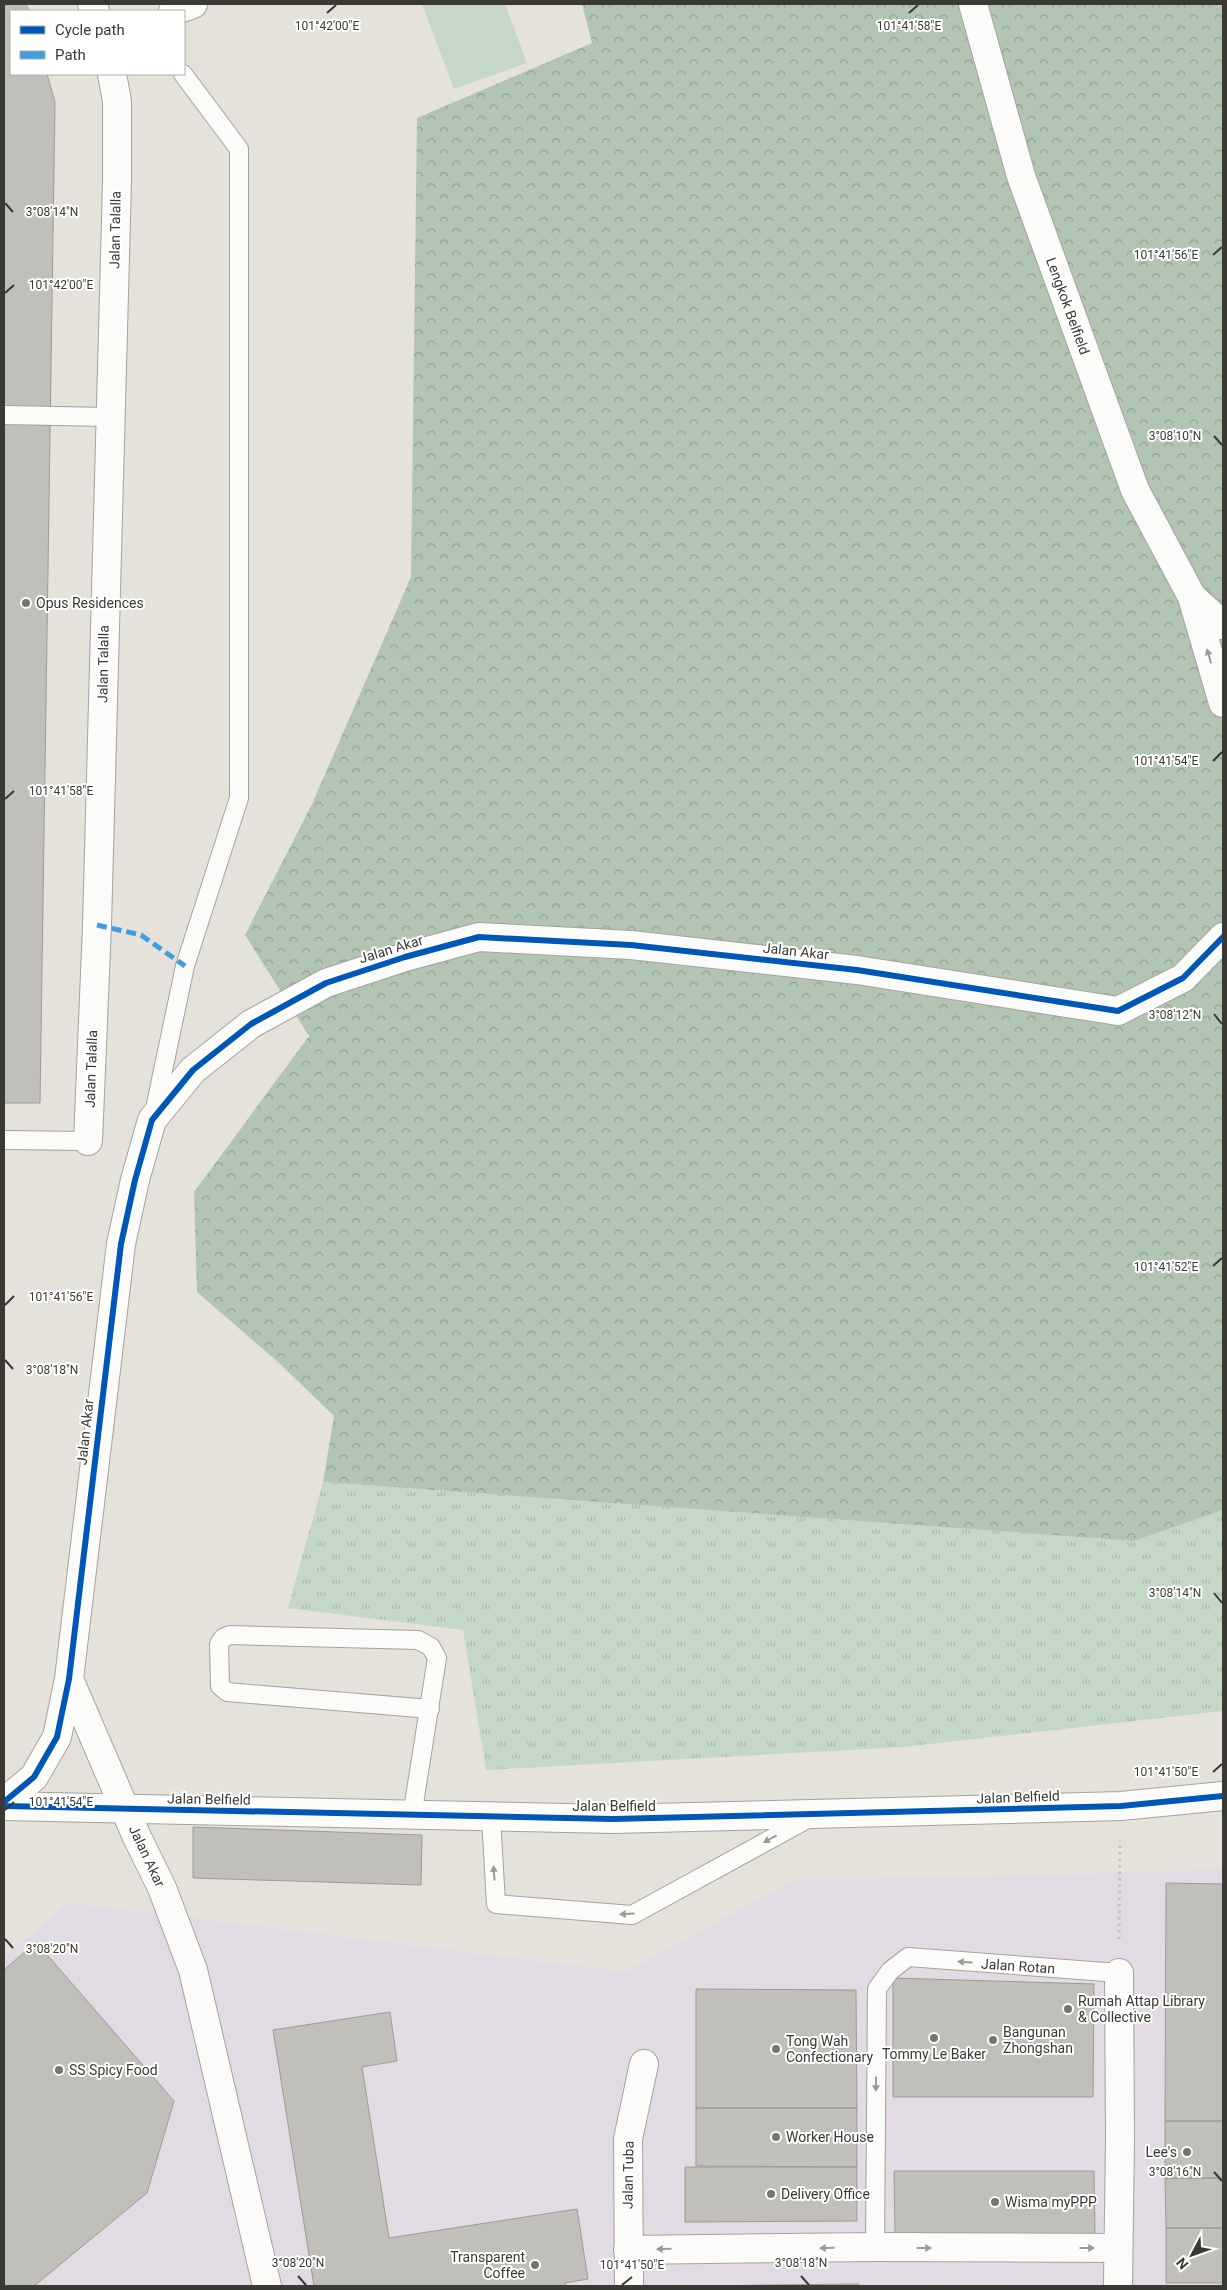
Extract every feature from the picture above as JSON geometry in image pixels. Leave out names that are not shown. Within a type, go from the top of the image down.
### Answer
[{"type":"street","points":[[176,10],[193,4]]},
{"type":"street","name":"Lengkok Belfield","points":[[972,4],[1021,176],[1136,490],[1192,597],[1223,703]]},
{"type":"street","name":"Jalan Talalla","points":[[88,1141],[97,925],[110,417],[117,101],[112,75]]},
{"type":"street","name":"Lengkok Belfield","points":[[1192,597],[1223,625]]},
{"type":"street","name":"Jalan Akar","points":[[267,2286],[193,1970],[162,1888],[125,1809],[69,1679],[121,1244],[135,1180],[152,1120],[193,1070],[251,1024],[326,983],[405,957],[480,937],[631,945],[857,970],[1118,1011],[1183,978],[1223,937]]},
{"type":"street","points":[[4,1802],[34,1777],[56,1737],[69,1679]]},
{"type":"street","name":"Jalan Belfield","points":[[4,1806],[613,1819],[1121,1806],[1223,1796]]},
{"type":"street","points":[[1118,2286],[1120,2139],[1119,1973]]},
{"type":"street","name":"Jalan Tuba","points":[[629,2286],[628,2138],[644,2064]]},
{"type":"street","points":[[628,2250],[875,2247],[1118,2248]]},
{"type":"lane","points":[[152,1120],[185,966],[239,798],[239,149],[184,75]]},
{"type":"lane","points":[[4,415],[110,417]]},
{"type":"lane","name":"Jalan Talalla","points":[[4,1140],[88,1141]]},
{"type":"lane","points":[[412,1816],[430,1709],[437,1658],[431,1647],[418,1640],[230,1635],[223,1638],[219,1644],[220,1686],[227,1692],[430,1709]]},
{"type":"lane","points":[[491,1817],[496,1904],[632,1915],[813,1815]]},
{"type":"lane","name":"Jalan Rotan","points":[[875,2247],[877,1988],[890,1971],[908,1957],[1119,1973]]},
{"type":"path","points":[[1119,1973],[1120,1840]]},
{"type":"shaded area","points":[[1223,1870],[1223,2286],[4,2286],[4,1957],[68,1903],[626,1972],[792,1881]]},
{"type":"green space","points":[[422,4],[505,4],[527,63],[454,89]]},
{"type":"green space","points":[[582,4],[1223,4],[1223,1510],[1134,1541],[323,1482],[334,1416],[278,1362],[197,1292],[194,1192],[309,1036],[245,935],[312,804],[411,577],[417,118],[592,43]]},
{"type":"green space","points":[[323,1482],[1134,1541],[1223,1510],[1223,1711],[903,1747],[486,1770],[463,1630],[288,1608]]},
{"type":"building","name":"Opus Residences","points":[[4,4],[26,4],[29,10],[10,10],[10,75],[47,75],[55,102],[40,1103],[4,1103]]},
{"type":"building","points":[[193,1827],[422,1835],[421,1885],[193,1878]]},
{"type":"building","points":[[1166,1883],[1223,1884],[1223,2121],[1165,2121]]},
{"type":"building","points":[[36,1942],[174,2101],[147,2193],[34,2286],[4,2286],[4,1970]]},
{"type":"building","name":"Bangunan Zhongshan","points":[[893,1978],[1094,1984],[1093,2097],[893,2097]]},
{"type":"building","name":"Tong Wah Confectionary","points":[[696,1989],[856,1990],[857,2108],[696,2108]]},
{"type":"building","points":[[390,2012],[397,2061],[362,2067],[389,2238],[577,2209],[588,2279],[565,2283],[565,2286],[314,2286],[273,2030]]},
{"type":"building","name":"Worker House","points":[[696,2108],[857,2108],[857,2167],[696,2166]]},
{"type":"building","points":[[1165,2121],[1223,2121],[1223,2178],[1165,2178]]},
{"type":"building","name":"Delivery Office","points":[[685,2167],[857,2167],[857,2221],[685,2222]]},
{"type":"building","name":"Wisma myPPP","points":[[894,2171],[1094,2171],[1095,2234],[895,2233]]},
{"type":"building","points":[[1165,2178],[1223,2178],[1223,2228],[1166,2228]]},
{"type":"building","points":[[1166,2228],[1223,2228],[1223,2283],[1166,2283]]},
{"type":"building","points":[[859,2284],[859,2286],[767,2286],[767,2285]]},
{"type":"building","points":[[767,2285],[767,2286],[709,2286]]},
{"type":"marked path","points":[[97,925],[141,935],[185,966]]},
{"type":"cycle path","points":[[4,1802],[34,1777],[57,1737],[69,1679],[121,1244],[135,1180],[152,1120],[193,1070],[251,1024],[326,983],[405,957],[479,937],[631,945],[857,970],[1118,1011],[1183,978],[1223,937]]},
{"type":"cycle path","points":[[4,1806],[613,1819],[1121,1806],[1223,1796]]},
{"type":"place","name":"Opus Residences","points":[[26,603]]},
{"type":"place","name":"Rumah Attap Library & Collective","points":[[1068,2009]]},
{"type":"place","name":"Tommy Le Baker","points":[[934,2038]]},
{"type":"place","name":"Bangunan Zhongshan","points":[[993,2040]]},
{"type":"place","name":"Tong Wah Confectionary","points":[[776,2049]]},
{"type":"place","name":"SS Spicy Food","points":[[59,2070]]},
{"type":"place","name":"Worker House","points":[[776,2137]]},
{"type":"place","name":"Lee's","points":[[1187,2152]]},
{"type":"place","name":"Delivery Office","points":[[771,2194]]},
{"type":"place","name":"Wisma myPPP","points":[[995,2202]]},
{"type":"place","name":"Transparent Coffee","points":[[535,2265]]}]
